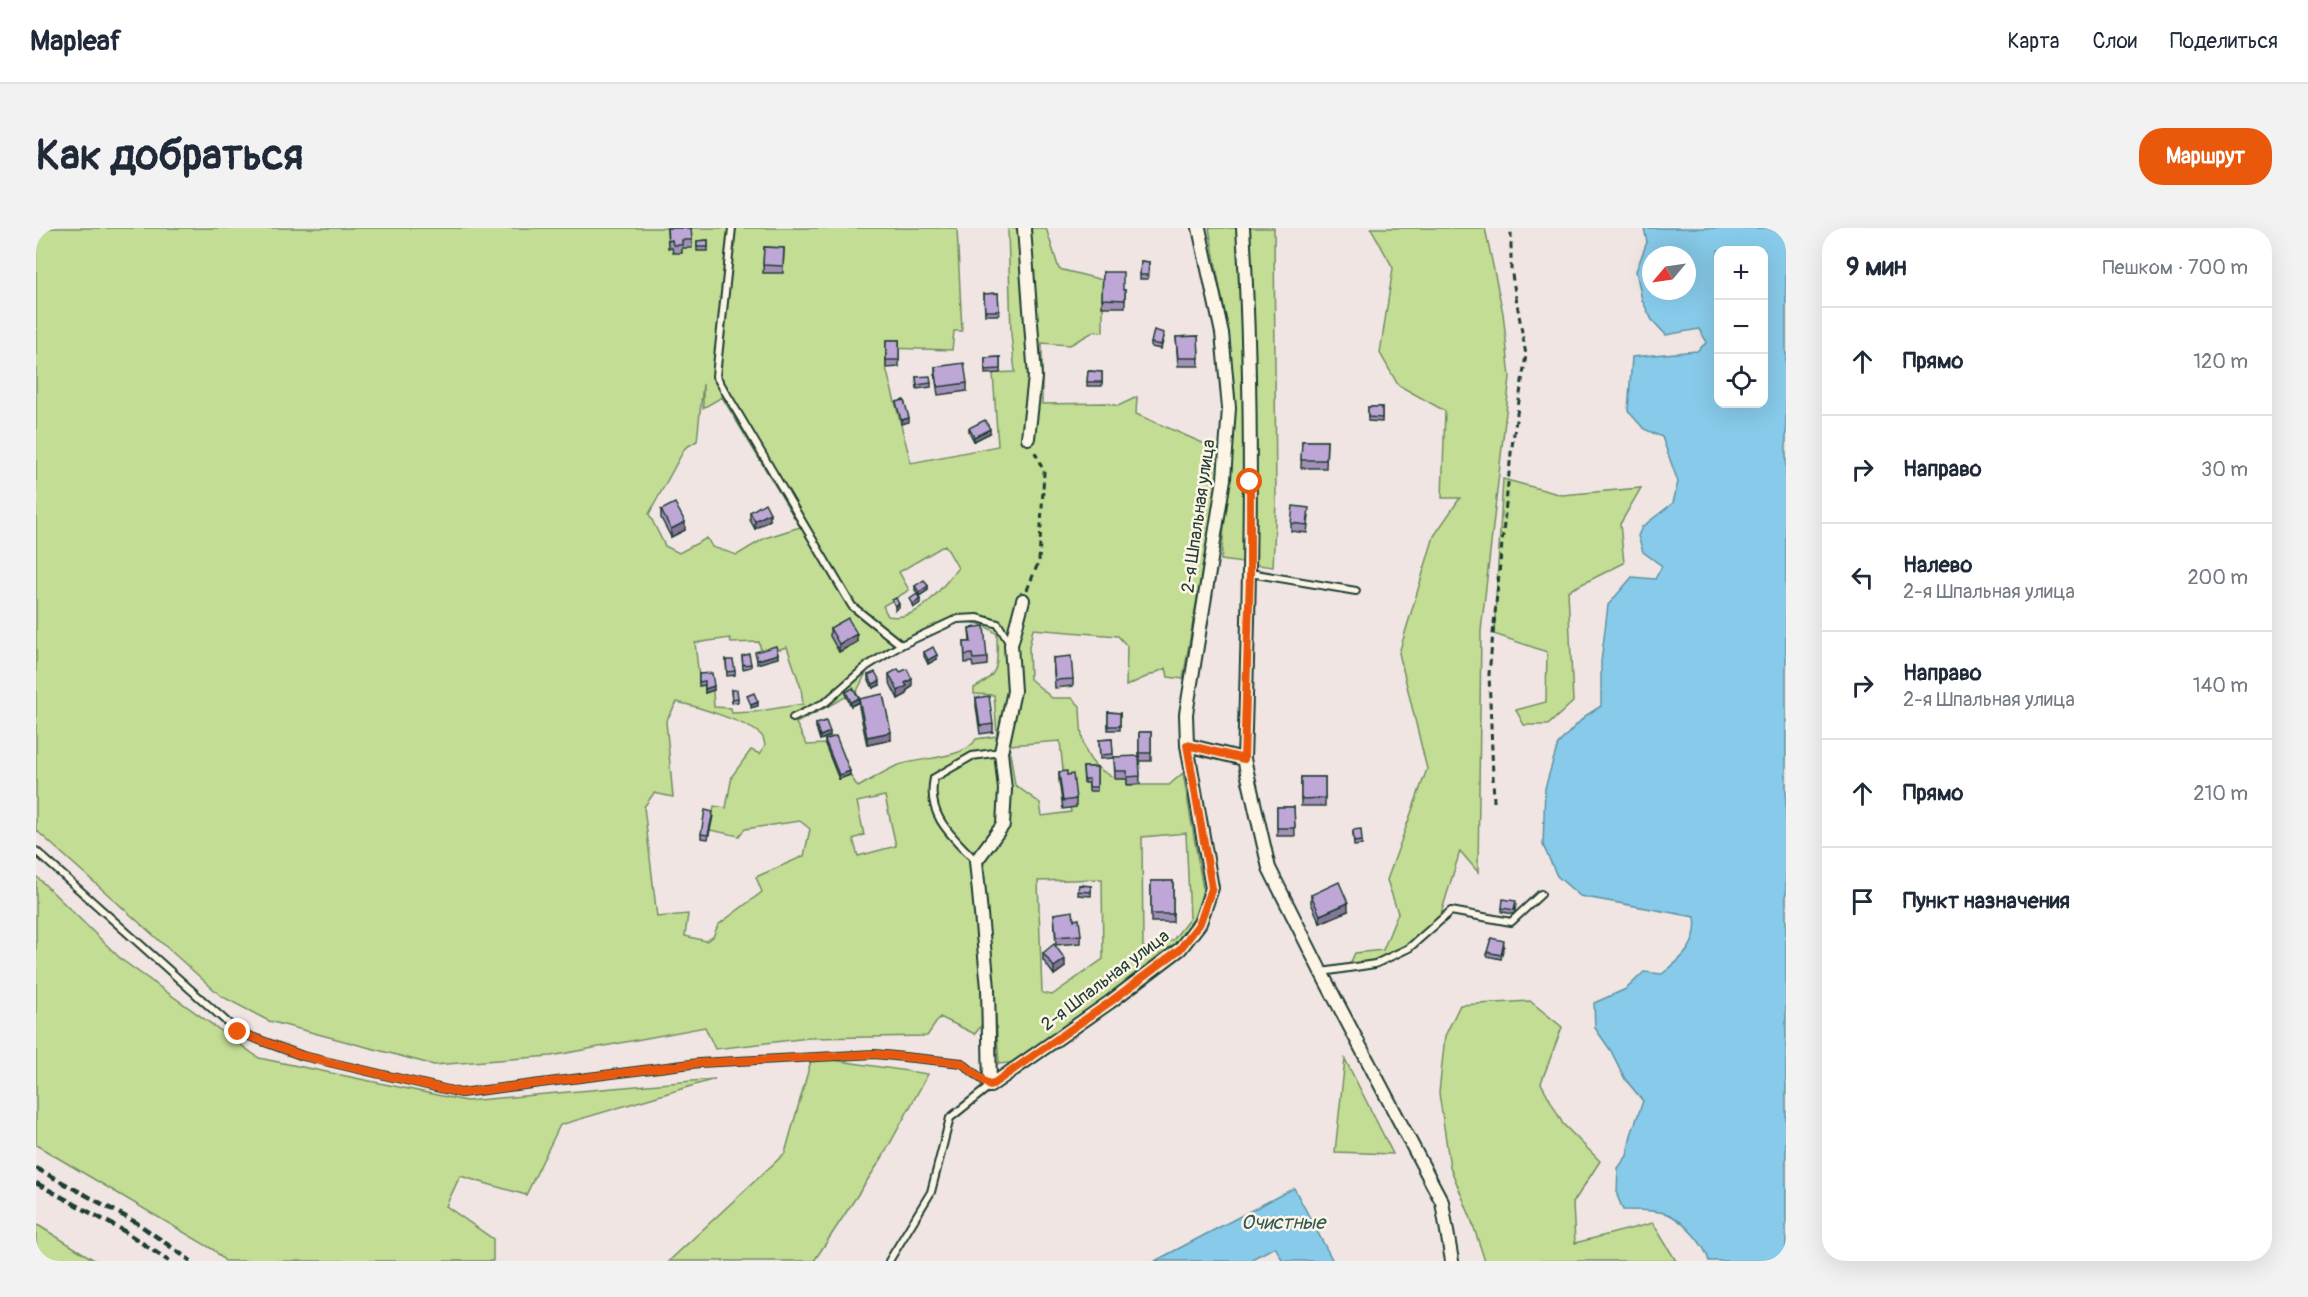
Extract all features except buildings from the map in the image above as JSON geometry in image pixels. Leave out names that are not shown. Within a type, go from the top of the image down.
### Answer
[{"type":"street","points":[[1024,228],[1035,377],[1028,438]]},
{"type":"street","name":"2-я Шпальная улица","points":[[990,1086],[1110,1002],[1180,949],[1200,923],[1212,888],[1187,745],[1186,714],[1224,479],[1229,408],[1222,333],[1198,228]]},
{"type":"street","points":[[1243,228],[1249,340],[1250,573],[1244,759],[1269,868],[1442,1202],[1452,1261]]},
{"type":"street","points":[[990,1086],[988,988],[976,861],[1003,825],[1005,789],[1001,752],[1014,691],[1011,645],[1023,600]]},
{"type":"street","points":[[1187,745],[1244,759]]},
{"type":"lane","points":[[732,228],[716,376],[852,606],[902,645]]},
{"type":"lane","points":[[1250,573],[1356,591]]},
{"type":"lane","points":[[794,718],[826,702],[867,666],[902,645],[957,619],[978,618],[998,624],[1011,645]]},
{"type":"lane","points":[[976,861],[942,826],[931,793],[934,778],[972,756],[1001,752]]},
{"type":"lane","points":[[36,851],[238,1032],[303,1056],[461,1093],[699,1063],[875,1054],[962,1063],[990,1086],[950,1118],[930,1192],[889,1261]]},
{"type":"lane","points":[[1321,972],[1375,964],[1409,948],[1451,910],[1511,922],[1540,894]]},
{"type":"path","points":[[1494,802],[1489,674],[1511,453],[1526,355],[1511,269],[1511,228]]},
{"type":"path","points":[[1023,600],[1039,561],[1044,472],[1028,438]]},
{"type":"green space","points":[[36,228],[957,228],[962,331],[954,331],[952,350],[886,348],[886,368],[911,463],[998,446],[993,373],[1015,372],[1011,334],[1008,228],[1046,228],[1059,269],[1103,280],[1103,332],[1095,331],[1070,345],[1042,343],[1042,404],[1106,403],[1118,406],[1137,397],[1136,414],[1219,450],[1218,478],[1183,679],[1168,677],[1166,668],[1126,686],[1127,646],[1118,636],[1033,629],[1029,647],[1030,679],[1052,698],[1072,698],[1080,706],[1085,750],[1101,770],[1113,777],[1127,779],[1127,785],[1169,785],[1183,773],[1203,889],[1196,920],[1177,943],[1109,997],[1018,1062],[999,1064],[995,1006],[975,1034],[940,1017],[927,1036],[809,1038],[715,1049],[705,1027],[551,1056],[434,1065],[269,1021],[221,996],[36,830]],"holes":[[[703,384],[703,408],[722,397],[800,527],[765,538],[737,555],[712,547],[707,538],[679,553],[665,546],[649,514],[685,448],[697,441]],[[945,545],[958,568],[936,594],[919,609],[899,617],[888,616],[883,606],[909,590],[899,572]],[[960,622],[980,624],[997,634],[997,660],[994,672],[974,688],[974,694],[994,695],[997,736],[976,739],[962,751],[896,766],[858,787],[850,775],[839,779],[825,744],[807,745],[796,723],[857,691],[868,669],[903,647]],[[730,638],[731,643],[759,642],[762,654],[787,647],[801,688],[803,704],[732,713],[731,708],[714,707],[712,677],[699,677],[695,643]],[[677,702],[709,711],[747,726],[756,731],[764,740],[765,745],[760,754],[751,750],[732,776],[726,808],[714,806],[710,830],[739,836],[745,829],[800,821],[810,829],[804,856],[756,877],[762,892],[718,925],[713,937],[706,941],[685,936],[688,914],[657,917],[644,807],[654,793],[673,797],[666,721]],[[1060,741],[1064,779],[1071,812],[1042,816],[1040,803],[1015,785],[1009,745]],[[885,796],[896,846],[858,856],[853,839],[864,835],[857,802]],[[1186,833],[1190,918],[1173,940],[1143,948],[1142,837]],[[1102,879],[1103,959],[1052,995],[1042,993],[1038,881]]]},
{"type":"green space","points":[[1209,228],[1274,228],[1276,503],[1273,567],[1221,560],[1235,411],[1226,321]]},
{"type":"green space","points":[[1371,228],[1485,228],[1503,313],[1510,377],[1481,631],[1478,872],[1460,851],[1440,917],[1407,946],[1373,962],[1349,966],[1355,953],[1383,950],[1398,913],[1387,880],[1427,769],[1399,653],[1434,536],[1460,498],[1442,498],[1445,411],[1398,385],[1380,353],[1393,268]]},
{"type":"green space","points":[[1503,479],[1562,495],[1641,488],[1620,524],[1624,563],[1568,591],[1573,702],[1548,725],[1524,725],[1516,710],[1546,702],[1547,652],[1494,634]]},
{"type":"green space","points":[[36,876],[122,960],[259,1058],[466,1101],[715,1079],[560,1125],[526,1195],[460,1176],[446,1206],[493,1239],[493,1261],[225,1261],[214,1250],[36,1145]]},
{"type":"green space","points":[[1530,1001],[1562,1027],[1541,1083],[1563,1124],[1600,1161],[1573,1203],[1575,1243],[1653,1223],[1676,1261],[1485,1261],[1450,1167],[1439,1093],[1445,1036],[1460,1005]]},
{"type":"green space","points":[[812,1057],[928,1074],[882,1158],[814,1261],[669,1261],[785,1153]]},
{"type":"green space","points":[[1345,1059],[1393,1154],[1335,1152]]},
{"type":"green space","points":[[36,1224],[96,1261],[36,1261]]},
{"type":"water","points":[[1644,228],[1786,228],[1786,1261],[1709,1261],[1694,1235],[1670,1215],[1654,1211],[1623,1210],[1617,1195],[1618,1168],[1627,1156],[1631,1135],[1643,1101],[1625,1079],[1611,1051],[1595,1028],[1594,1003],[1626,989],[1644,972],[1662,974],[1676,963],[1692,943],[1696,927],[1695,917],[1580,896],[1557,876],[1543,845],[1545,788],[1558,744],[1585,716],[1601,706],[1601,662],[1608,605],[1632,577],[1655,579],[1662,566],[1643,552],[1638,536],[1642,527],[1673,503],[1678,482],[1662,437],[1644,429],[1628,411],[1632,357],[1697,351],[1707,342],[1699,329],[1666,335],[1652,320],[1642,300],[1696,300],[1696,246],[1645,246],[1647,242]]},
{"type":"water","points":[[1642,255],[1642,300],[1636,271]]},
{"type":"water","name":"Очистные","points":[[1294,1188],[1333,1261],[1283,1261],[1275,1247],[1248,1261],[1155,1261]]},
{"type":"railway","points":[[36,1168],[137,1223],[191,1261]]},
{"type":"railway","points":[[36,1183],[124,1231],[169,1261]]},
{"type":"route","points":[[238,1032],[303,1056],[461,1093],[699,1063],[875,1054],[962,1063],[990,1086],[1110,1002],[1180,949],[1200,923],[1212,888],[1187,745],[1244,759],[1250,573],[1250,482]]}]
